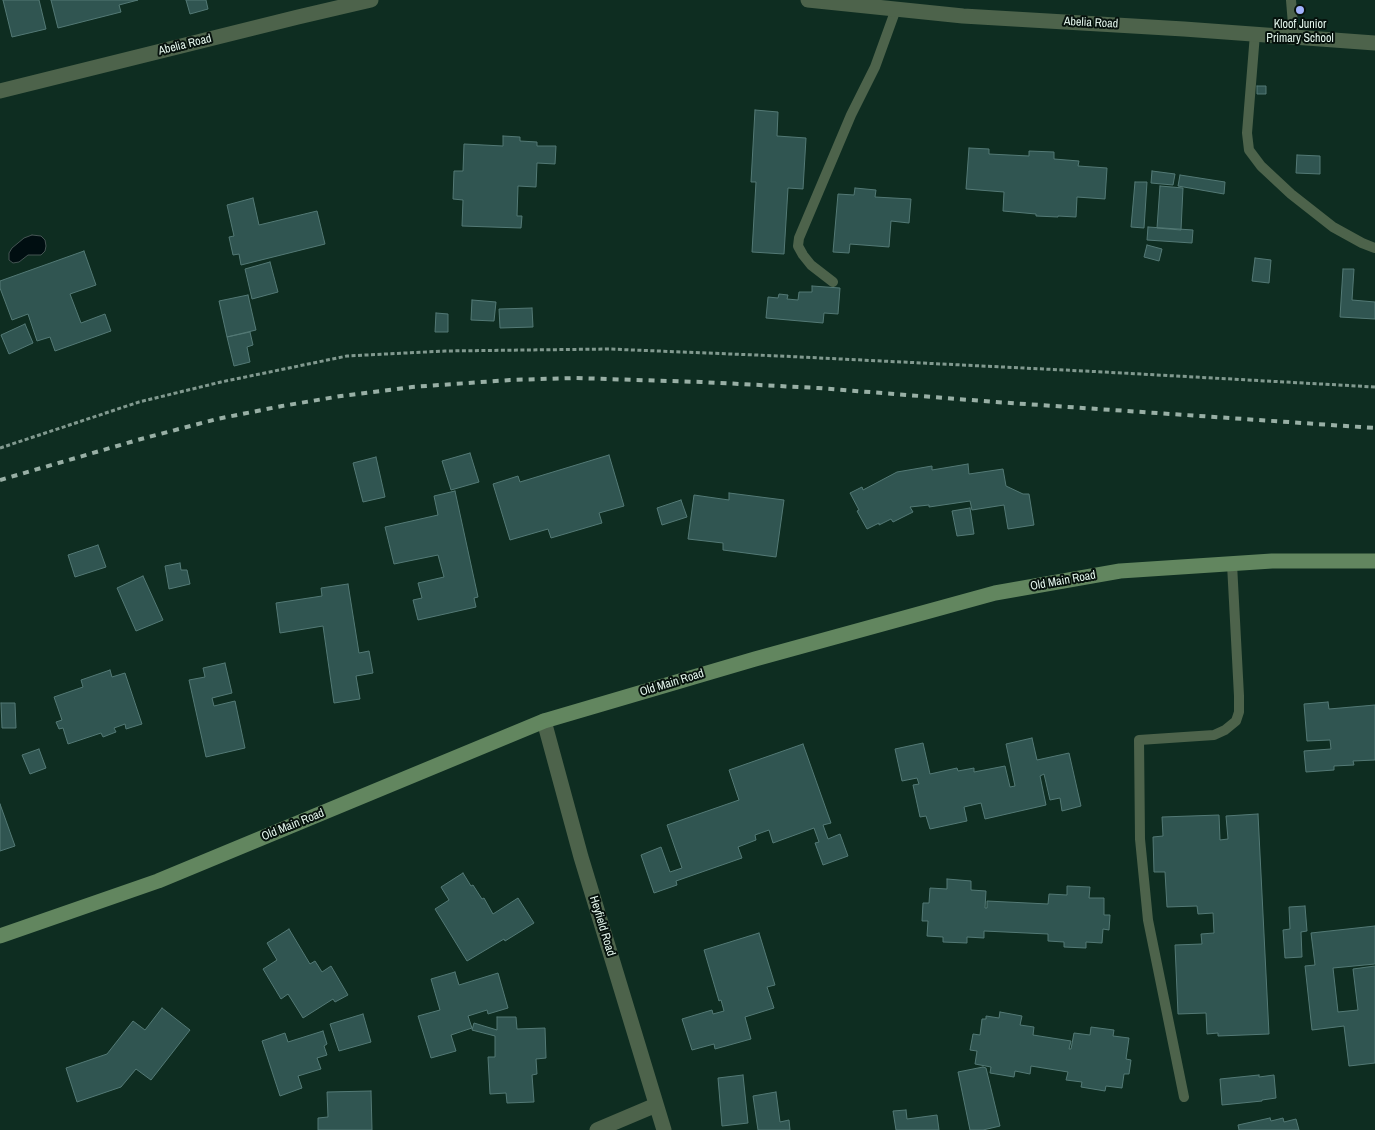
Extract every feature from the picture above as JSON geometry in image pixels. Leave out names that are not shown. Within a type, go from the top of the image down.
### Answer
[{"type":"street","name":"Abelia Road","points":[[0,91],[298,16],[371,0]]},
{"type":"street","name":"Abelia Road","points":[[808,0],[963,16],[1294,36],[1375,43]]},
{"type":"street","name":"Old Main Road","points":[[0,936],[158,880],[544,721],[755,659],[995,593],[1120,571],[1272,562],[1375,562]]},
{"type":"street","name":"Heyfield Road","points":[[544,721],[581,857],[664,1130]]},
{"type":"street","points":[[597,1130],[656,1106]]},
{"type":"lane","points":[[1291,0],[1294,36]]},
{"type":"lane","points":[[833,282],[811,265],[803,255],[798,246],[799,238],[851,115],[875,67],[896,9]]},
{"type":"lane","points":[[1255,34],[1246,133],[1250,150],[1267,172],[1291,194],[1333,227],[1375,248]]},
{"type":"lane","points":[[1184,1096],[1148,920],[1140,839],[1139,740],[1214,735],[1225,730],[1236,721],[1239,712],[1239,696],[1232,564]]},
{"type":"path","points":[[0,448],[139,402],[203,387],[347,356],[445,351],[609,349],[1104,372],[1375,387]]},
{"type":"shaded area","points":[[32,235],[41,236],[45,240],[45,251],[41,255],[28,255],[19,262],[13,263],[9,260],[9,253],[12,248],[24,238]]},
{"type":"building","points":[[3,0],[39,0],[46,29],[12,37]]},
{"type":"building","points":[[51,0],[138,0],[119,5],[121,12],[58,28]]},
{"type":"building","points":[[186,0],[206,0],[208,9],[190,14]]},
{"type":"building","points":[[1257,86],[1266,86],[1266,94],[1257,94]]},
{"type":"building","points":[[755,110],[778,112],[777,136],[806,138],[803,189],[788,188],[784,254],[752,252],[756,182],[751,182]]},
{"type":"building","points":[[503,136],[520,137],[520,141],[537,142],[537,146],[556,146],[555,164],[537,163],[536,187],[518,186],[517,216],[522,216],[521,228],[462,226],[463,200],[453,199],[454,171],[463,171],[464,144],[503,146]]},
{"type":"building","points":[[969,148],[989,149],[989,154],[1029,156],[1029,151],[1054,152],[1054,159],[1079,161],[1078,166],[1107,168],[1105,199],[1077,197],[1076,217],[1036,216],[1036,214],[1003,211],[1004,192],[966,189]]},
{"type":"building","points":[[1297,155],[1320,156],[1320,174],[1296,173]]},
{"type":"building","points":[[1152,171],[1175,174],[1173,185],[1151,183]]},
{"type":"building","points":[[1180,175],[1225,182],[1224,194],[1178,186]]},
{"type":"building","points":[[1135,182],[1147,182],[1144,228],[1131,227]]},
{"type":"building","points":[[1160,186],[1183,188],[1181,230],[1157,228]]},
{"type":"building","points":[[855,188],[876,190],[875,197],[911,199],[909,223],[891,221],[889,247],[850,244],[849,253],[833,252],[838,194],[854,195]]},
{"type":"building","points":[[253,198],[259,225],[317,211],[325,244],[241,265],[239,254],[233,255],[229,237],[234,236],[227,205]]},
{"type":"building","points":[[1148,227],[1193,230],[1192,243],[1147,240]]},
{"type":"building","points":[[1147,245],[1162,249],[1159,261],[1144,257]]},
{"type":"building","points":[[84,251],[96,285],[70,294],[81,323],[105,314],[111,331],[55,351],[50,337],[37,341],[28,314],[12,320],[0,288],[0,281]]},
{"type":"building","points":[[1255,258],[1271,260],[1269,283],[1252,281]]},
{"type":"building","points":[[270,262],[278,292],[252,299],[245,269]]},
{"type":"building","points":[[1343,269],[1354,269],[1352,300],[1375,302],[1375,319],[1340,317]]},
{"type":"building","points":[[812,286],[840,288],[838,314],[824,313],[823,323],[766,318],[768,297],[778,298],[779,294],[788,295],[787,299],[798,300],[799,292],[812,292]]},
{"type":"building","points":[[248,295],[256,330],[227,337],[219,301]]},
{"type":"building","points":[[472,300],[496,302],[494,321],[471,320]]},
{"type":"building","points":[[532,308],[533,327],[500,328],[499,309]]},
{"type":"building","points":[[436,313],[448,314],[448,332],[435,332]]},
{"type":"building","points":[[25,324],[33,343],[9,354],[1,335]]},
{"type":"building","points":[[250,332],[253,345],[247,347],[250,362],[234,366],[227,337]]},
{"type":"building","points":[[470,453],[479,482],[451,490],[442,461]]},
{"type":"building","points":[[609,455],[624,506],[599,513],[602,523],[551,538],[548,529],[510,540],[493,484],[518,476],[520,482]]},
{"type":"building","points":[[376,457],[385,497],[363,502],[353,463]]},
{"type":"building","points":[[968,464],[969,474],[1003,469],[1006,486],[1023,494],[1029,494],[1034,525],[1008,529],[1004,505],[972,510],[970,501],[929,507],[929,505],[910,507],[913,512],[893,522],[891,519],[867,529],[850,493],[862,487],[863,490],[897,472],[932,466],[932,470]]},
{"type":"building","points":[[455,491],[478,597],[474,598],[476,607],[418,620],[413,600],[422,598],[418,583],[444,577],[438,555],[394,564],[385,527],[438,515],[434,496]]},
{"type":"building","points":[[729,493],[784,500],[776,557],[723,550],[723,543],[688,539],[694,495],[729,500]]},
{"type":"building","points":[[681,500],[687,517],[662,525],[657,508]]},
{"type":"building","points":[[970,508],[974,534],[957,536],[952,511]]},
{"type":"building","points":[[98,545],[106,567],[75,577],[68,555]]},
{"type":"building","points":[[180,563],[181,570],[187,570],[190,584],[169,589],[165,566]]},
{"type":"building","points":[[143,576],[163,620],[136,631],[117,588]]},
{"type":"building","points":[[348,584],[359,653],[369,651],[373,673],[356,676],[360,699],[334,703],[323,626],[280,633],[276,603],[322,596],[321,588]]},
{"type":"building","points":[[225,663],[232,693],[212,698],[214,706],[235,701],[245,748],[206,757],[189,680],[205,677],[203,668]]},
{"type":"building","points":[[110,670],[112,677],[125,673],[142,724],[126,729],[125,724],[114,728],[116,732],[103,737],[101,733],[68,744],[63,728],[59,729],[56,722],[62,720],[54,697],[83,687],[81,680]]},
{"type":"building","points":[[1328,702],[1329,709],[1375,705],[1375,760],[1353,761],[1354,765],[1334,766],[1334,770],[1306,772],[1304,751],[1331,749],[1330,740],[1307,741],[1304,704]]},
{"type":"building","points":[[1,703],[15,703],[16,728],[2,728]]},
{"type":"building","points":[[1032,738],[1037,760],[1069,753],[1081,806],[1062,811],[1060,798],[1050,800],[1044,774],[1040,776],[1046,805],[985,819],[981,803],[964,807],[967,821],[930,829],[926,816],[920,817],[913,785],[919,784],[917,778],[902,781],[895,749],[923,743],[930,774],[957,768],[958,771],[974,768],[974,772],[1005,766],[1010,787],[1015,786],[1006,744]]},
{"type":"building","points":[[803,744],[831,823],[823,825],[828,839],[840,834],[848,856],[823,865],[815,843],[819,842],[814,828],[773,843],[769,830],[755,835],[756,840],[738,847],[742,858],[676,881],[677,885],[654,893],[641,855],[661,847],[670,872],[682,868],[667,825],[739,800],[729,770]]},
{"type":"building","points":[[39,749],[46,768],[30,774],[22,755]]},
{"type":"building","points":[[0,804],[15,846],[0,851]]},
{"type":"building","points":[[1258,814],[1269,1034],[1218,1036],[1218,1033],[1207,1034],[1206,1013],[1178,1014],[1175,945],[1202,944],[1201,934],[1214,933],[1213,913],[1198,914],[1197,906],[1167,907],[1165,872],[1154,872],[1153,837],[1163,836],[1162,817],[1219,815],[1220,840],[1228,839],[1226,816]]},
{"type":"building","points":[[463,873],[471,886],[473,885],[482,899],[484,898],[493,914],[518,898],[534,923],[467,961],[435,909],[449,900],[441,887]]},
{"type":"building","points":[[947,879],[971,881],[971,890],[986,891],[985,908],[987,908],[987,901],[1048,904],[1049,894],[1067,895],[1067,886],[1090,887],[1089,898],[1104,898],[1104,915],[1110,915],[1109,930],[1103,929],[1102,943],[1086,942],[1086,948],[1064,947],[1064,942],[1048,941],[1048,934],[984,931],[984,938],[967,937],[967,943],[943,942],[943,937],[927,936],[928,921],[922,921],[923,903],[929,903],[930,888],[947,889]]},
{"type":"building","points":[[1305,906],[1307,931],[1301,932],[1302,957],[1285,958],[1283,930],[1290,929],[1289,907]]},
{"type":"building","points":[[1375,926],[1375,964],[1333,968],[1338,1012],[1358,1010],[1353,969],[1375,966],[1375,1063],[1349,1066],[1344,1026],[1312,1030],[1305,966],[1315,965],[1311,933]]},
{"type":"building","points":[[289,929],[310,964],[315,961],[322,972],[331,966],[348,995],[335,1002],[333,999],[303,1018],[288,994],[281,999],[263,969],[277,960],[267,943]]},
{"type":"building","points":[[759,933],[775,985],[767,987],[774,1008],[745,1017],[751,1039],[715,1049],[714,1044],[692,1050],[682,1019],[712,1010],[713,1014],[724,1011],[721,1000],[719,1001],[704,950]]},
{"type":"building","points":[[455,972],[459,985],[498,973],[508,1008],[488,1014],[487,1010],[468,1016],[472,1028],[451,1035],[456,1051],[431,1058],[418,1016],[440,1010],[431,979]]},
{"type":"building","points":[[162,1008],[190,1030],[151,1080],[136,1069],[121,1087],[77,1102],[66,1068],[107,1054],[133,1021],[145,1030]]},
{"type":"building","points":[[1000,1012],[1022,1016],[1020,1025],[1034,1027],[1033,1035],[1071,1041],[1069,1049],[1071,1049],[1074,1033],[1090,1035],[1091,1027],[1114,1030],[1113,1036],[1129,1038],[1126,1059],[1131,1060],[1129,1074],[1124,1074],[1122,1088],[1106,1086],[1105,1091],[1081,1087],[1082,1082],[1066,1080],[1068,1072],[1031,1066],[1030,1074],[1015,1071],[1014,1077],[990,1073],[991,1067],[975,1064],[977,1051],[970,1050],[973,1034],[980,1035],[982,1019],[986,1019],[986,1016],[999,1018]]},
{"type":"building","points":[[363,1014],[371,1042],[339,1051],[330,1024]]},
{"type":"building","points":[[497,1017],[516,1017],[517,1029],[545,1028],[546,1058],[536,1059],[537,1074],[532,1075],[534,1102],[507,1103],[506,1093],[490,1094],[488,1057],[495,1057],[495,1036],[472,1030],[474,1023],[497,1030]]},
{"type":"building","points":[[323,1031],[327,1044],[324,1046],[327,1055],[317,1058],[321,1069],[298,1076],[302,1088],[280,1096],[262,1041],[285,1033],[288,1042]]},
{"type":"building","points":[[986,1068],[1000,1126],[983,1130],[970,1130],[958,1072]]},
{"type":"building","points":[[743,1075],[748,1123],[722,1126],[718,1078]]},
{"type":"building","points":[[1259,1075],[1259,1077],[1274,1075],[1276,1098],[1222,1105],[1220,1079]]},
{"type":"building","points":[[371,1091],[372,1130],[318,1130],[318,1118],[328,1117],[327,1092]]},
{"type":"building","points":[[776,1092],[780,1122],[789,1120],[790,1130],[758,1130],[753,1096]]},
{"type":"building","points":[[906,1110],[907,1119],[937,1115],[939,1130],[896,1130],[893,1111]]},
{"type":"building","points":[[1270,1118],[1271,1121],[1283,1118],[1284,1122],[1296,1119],[1299,1130],[1239,1130],[1238,1125]]},
{"type":"railway","points":[[0,480],[217,419],[282,406],[412,387],[510,380],[575,378],[818,388],[1375,428]]},
{"type":"place","name":"Kloof Junior Primary School","points":[[1300,10]]}]
